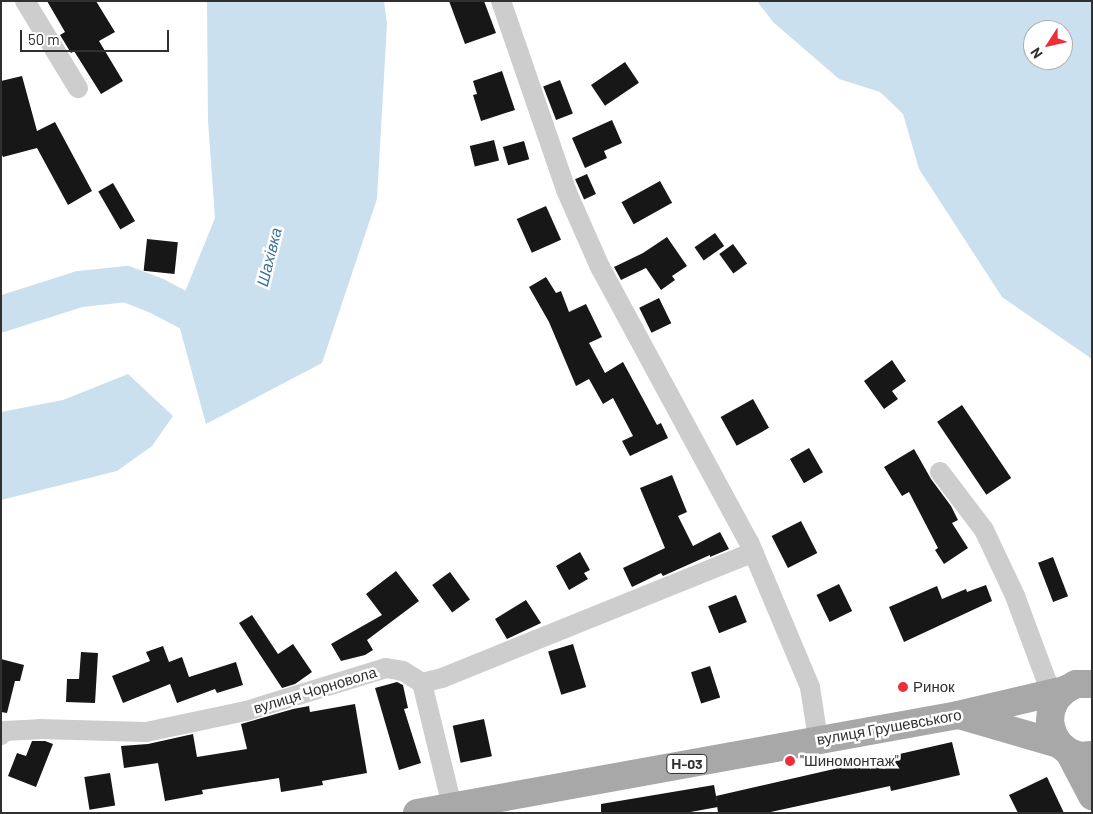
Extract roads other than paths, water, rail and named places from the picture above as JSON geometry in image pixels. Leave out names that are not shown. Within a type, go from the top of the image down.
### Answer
[{"type":"main road","name":"вулиця Грушевського","points":[[417,813],[958,715],[1078,686]]},
{"type":"main road","points":[[1078,686],[1056,698],[1050,716],[1053,734],[1073,751],[1092,796]]},
{"type":"main road","name":"Н-03","points":[[958,715],[1073,751]]},
{"type":"street","points":[[25,1],[78,88]]},
{"type":"street","points":[[501,1],[554,160],[600,267],[754,552],[810,687],[818,740]]},
{"type":"street","points":[[940,472],[984,530],[1015,596],[1078,686]]},
{"type":"street","points":[[452,806],[422,683],[451,674],[754,552]]},
{"type":"street","name":"вулиця Чорновола","points":[[1,735],[4,731],[39,729],[146,732],[246,711],[386,668],[404,671],[422,683]]},
{"type":"water","points":[[207,1],[384,1],[387,24],[377,199],[322,363],[206,424],[176,314],[215,218],[208,121]]},
{"type":"water","points":[[757,1],[1092,1],[1092,359],[1002,297],[919,169],[903,114],[880,92],[839,79],[773,22]]},
{"type":"water","points":[[128,374],[173,416],[152,446],[117,471],[1,500],[1,412],[63,400]]},
{"type":"waterway","name":"Шахівка","points":[[1,314],[80,289],[126,284],[155,295],[205,321],[223,313]]},
{"type":"place","name":"Ринок","points":[[903,687]]},
{"type":"place","name":"\"Шиномонтаж\"","points":[[790,761]]}]
